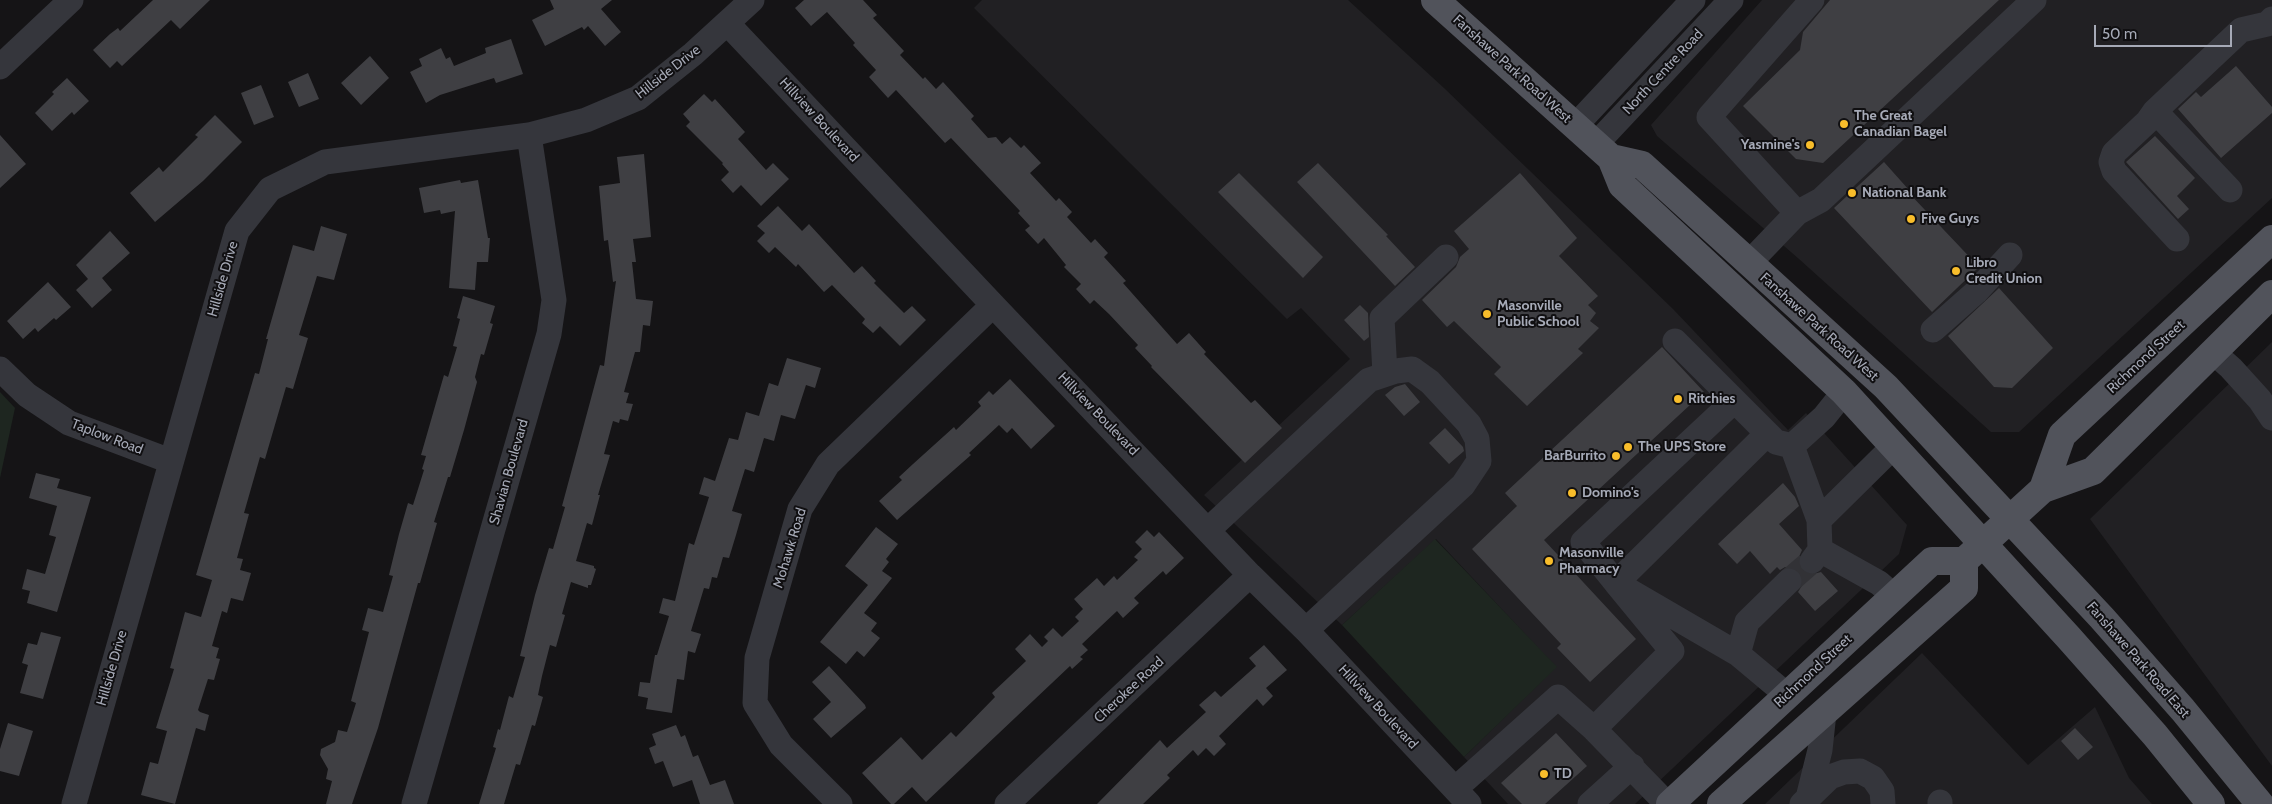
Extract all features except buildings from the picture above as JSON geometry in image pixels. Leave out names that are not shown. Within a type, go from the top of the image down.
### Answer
[{"type":"main road","name":"Fanshawe Park Road West","points":[[1435,0],[1603,151],[1622,185],[1844,392],[1894,446],[1974,553]]},
{"type":"main road","name":"Fanshawe Park Road West","points":[[1603,151],[1642,165],[1886,387],[2011,519]]},
{"type":"main road","name":"Richmond Street","points":[[2042,489],[2062,435],[2272,239]]},
{"type":"main road","name":"Richmond Street","points":[[1669,804],[1932,561],[1974,553],[2042,489],[2093,471],[2272,294]]},
{"type":"main road","name":"Fanshawe Park Road East","points":[[2011,519],[2183,710],[2260,804]]},
{"type":"main road","points":[[1721,804],[1964,588],[1974,553],[2150,729],[2211,804]]},
{"type":"street","points":[[0,67],[71,0]]},
{"type":"street","name":"Hillside Drive","points":[[74,804],[170,460],[237,231],[270,189],[325,162],[529,134],[586,120],[638,98],[693,54],[752,0]]},
{"type":"street","name":"North Centre Road","points":[[1575,126],[1693,0]]},
{"type":"street","name":"North Centre Road","points":[[1603,151],[1731,0]]},
{"type":"street","points":[[1797,213],[1709,117],[1812,0]]},
{"type":"street","points":[[1749,263],[1797,213],[1821,200],[2034,0]]},
{"type":"street","points":[[2177,239],[2114,172],[2111,162],[2114,153],[2148,121],[2155,111],[2241,30],[2267,24],[2272,19]]},
{"type":"street","name":"Hillview Boulevard","points":[[727,23],[1250,575],[1306,630],[1462,797]]},
{"type":"street","points":[[2155,111],[2230,190]]},
{"type":"street","name":"Shavian Boulevard","points":[[414,804],[549,334],[554,300],[529,134]]},
{"type":"street","points":[[1933,330],[1976,292],[2010,255]]},
{"type":"street","points":[[1385,374],[1382,318],[1446,257]]},
{"type":"street","name":"Mohawk Road","points":[[840,804],[781,745],[755,702],[757,658],[800,509],[828,464],[993,305]]},
{"type":"street","points":[[1675,341],[1767,434],[1776,442],[1792,446]]},
{"type":"street","points":[[2213,352],[2231,368],[2260,400],[2272,418]]},
{"type":"street","points":[[1208,530],[1369,380],[1385,374],[1412,369],[1430,382],[1469,424],[1477,439],[1479,461],[1463,485],[1306,630]]},
{"type":"street","name":"Taplow Road","points":[[0,370],[27,395],[69,423],[170,460]]},
{"type":"street","points":[[1792,446],[1824,417],[1844,392]]},
{"type":"street","points":[[1594,729],[1672,652],[1583,542],[1734,400]]},
{"type":"street","points":[[1616,583],[1767,434]]},
{"type":"street","points":[[1792,446],[1818,520],[1816,556],[1879,583],[1894,596]]},
{"type":"street","points":[[1818,520],[1894,446]]},
{"type":"street","name":"Cherokee Road","points":[[1007,804],[1250,575]]},
{"type":"street","points":[[1738,654],[1747,622],[1789,582]]},
{"type":"street","points":[[1616,583],[1738,654],[1788,695]]},
{"type":"street","points":[[1462,797],[1558,697],[1594,729],[1669,804]]},
{"type":"street","points":[[1805,801],[1820,750],[1824,713]]},
{"type":"street","points":[[1590,804],[1632,766]]},
{"type":"street","points":[[1805,801],[1830,777],[1844,772],[1860,771],[1873,778],[1882,791],[1883,804]]},
{"type":"shaded area","points":[[982,0],[1348,0],[1444,88],[1673,309],[1788,430],[1806,413],[1907,525],[1899,554],[1635,804],[1508,804],[1464,757],[1556,667],[1436,539],[1342,625],[1204,495],[1350,359],[1301,308],[1287,319],[974,8]]},
{"type":"shaded area","points":[[1762,0],[2272,0],[2272,198],[2019,432],[1991,432],[1799,259],[1657,136],[1651,125]]},
{"type":"shaded area","points":[[2272,342],[2272,766],[2090,519]]},
{"type":"shaded area","points":[[0,392],[15,408],[0,478]]},
{"type":"shaded area","points":[[1435,539],[1557,667],[1464,757],[1342,625]]},
{"type":"shaded area","points":[[1922,653],[2028,765],[2095,707],[2129,778],[2152,804],[1765,804]]},
{"type":"tunnel","points":[[1789,581],[1812,561]]},
{"type":"place","name":"The Great Canadian Bagel","points":[[1844,124]]},
{"type":"place","name":"Yasmine's","points":[[1810,145]]},
{"type":"place","name":"National Bank","points":[[1852,193]]},
{"type":"place","name":"Five Guys","points":[[1911,219]]},
{"type":"place","name":"Libro Credit Union","points":[[1956,271]]},
{"type":"place","name":"Masonville Public School","points":[[1487,314]]},
{"type":"place","name":"Ritchies","points":[[1678,399]]},
{"type":"place","name":"The UPS Store","points":[[1628,447]]},
{"type":"place","name":"BarBurrito","points":[[1616,456]]},
{"type":"place","name":"Domino's","points":[[1572,493]]},
{"type":"place","name":"Masonville Pharmacy","points":[[1549,561]]},
{"type":"place","name":"TD","points":[[1544,774]]}]
